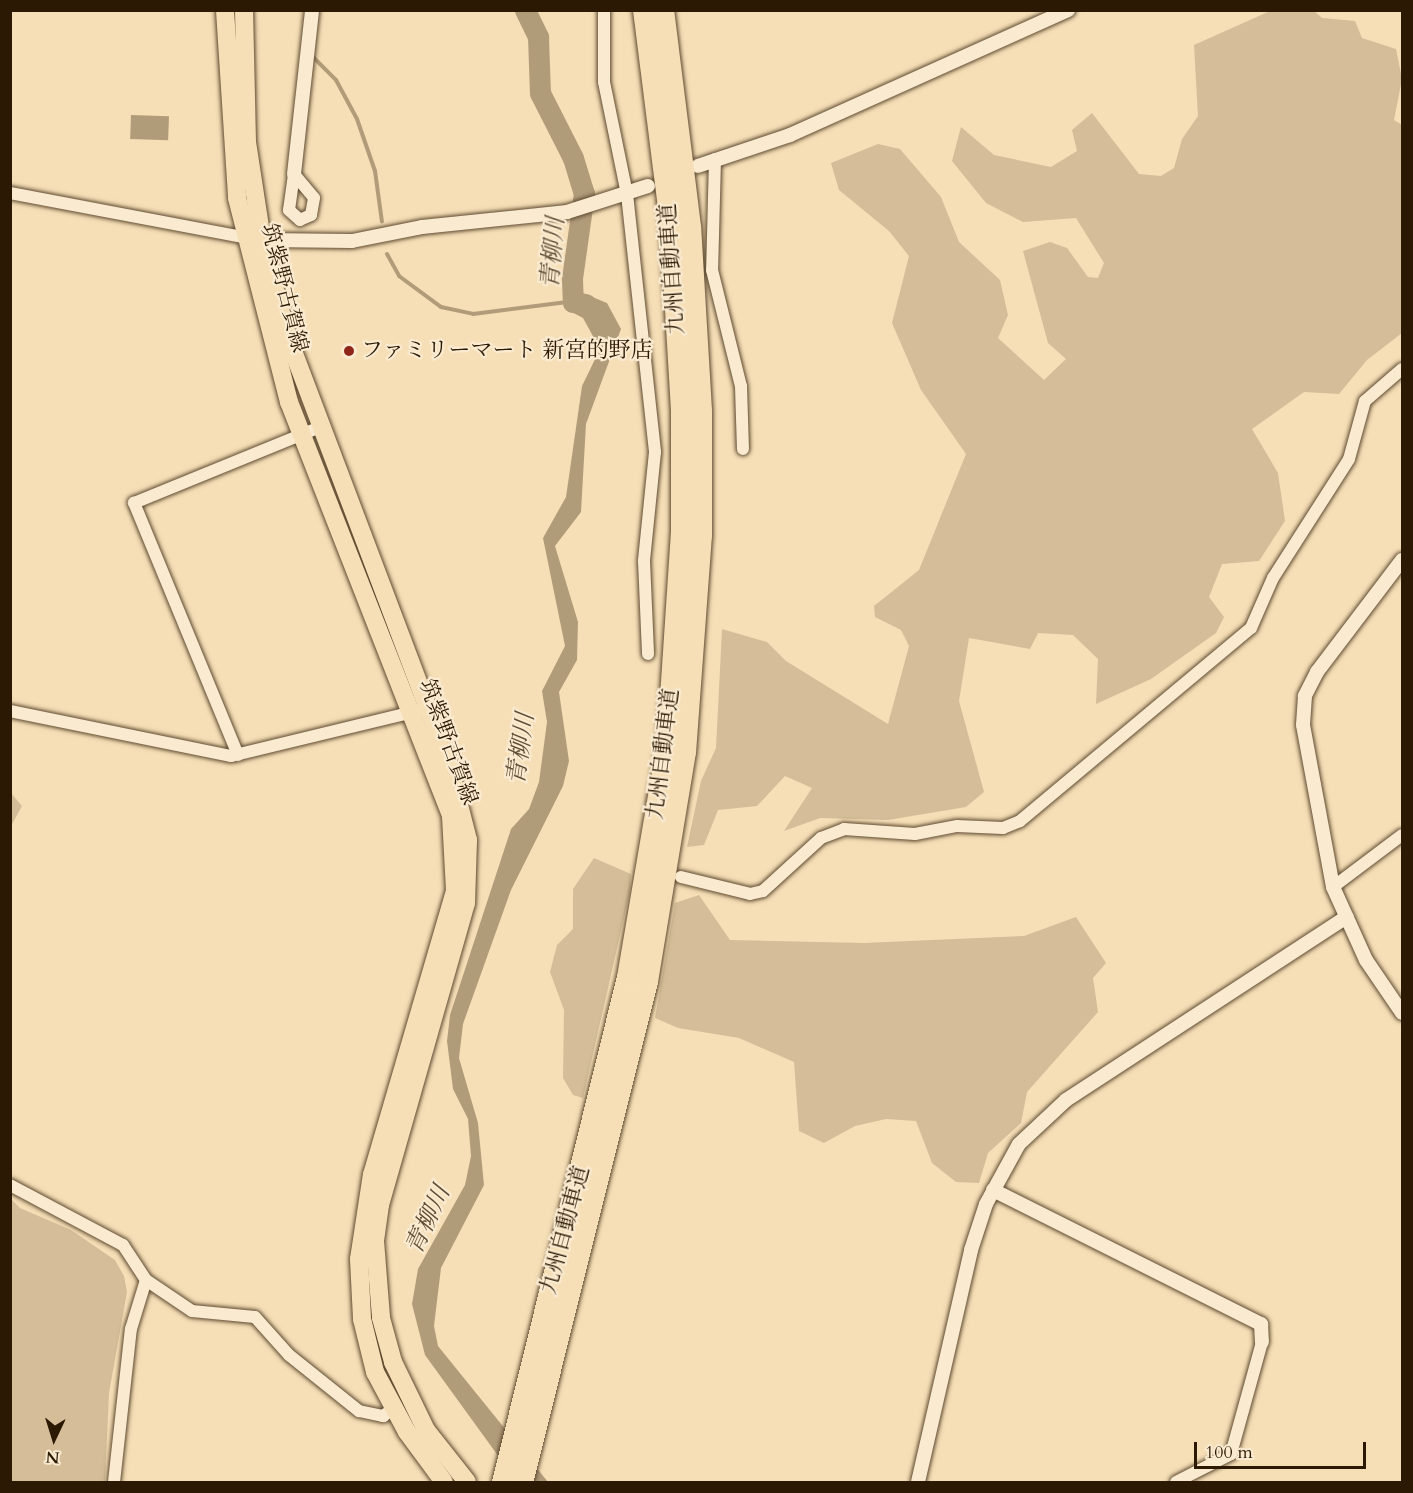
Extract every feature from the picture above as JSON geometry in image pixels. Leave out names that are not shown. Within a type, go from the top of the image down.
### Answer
[{"type":"highway","name":"九州自動車道","points":[[522,1482],[623,1080],[664,884],[662,844],[675,650],[681,410],[670,223],[643,10]]},
{"type":"highway","name":"九州自動車道","points":[[662,844],[694,651],[701,410],[690,226],[663,10]]},
{"type":"highway","name":"九州自動車道","points":[[502,1482],[512,1430],[596,1109],[664,884]]},
{"type":"main road","name":"筑紫野古賀線","points":[[225,10],[230,140],[300,434],[420,710],[464,819],[470,874],[454,951],[380,1205],[375,1276],[381,1318],[407,1397],[467,1482]]},
{"type":"main road","name":"筑紫野古賀線","points":[[244,10],[247,142],[254,239],[318,428],[420,710],[451,816],[457,866],[449,922],[361,1221],[366,1345],[393,1408],[444,1482]]},
{"type":"street","points":[[294,174],[312,10]]},
{"type":"street","points":[[604,10],[604,82],[627,194],[656,465],[644,561],[648,654]]},
{"type":"street","points":[[698,166],[790,135],[1068,10]]},
{"type":"street","points":[[715,159],[712,270],[741,386],[743,449]]},
{"type":"street","points":[[10,193],[254,239],[352,242],[422,227],[567,212],[648,186]]},
{"type":"street","points":[[664,884],[750,894],[763,891],[821,838],[844,829],[915,834],[957,826],[1003,828],[1020,821],[1251,628],[1273,578],[1349,459],[1365,401],[1402,369]]},
{"type":"street","points":[[238,755],[134,503],[318,428]]},
{"type":"street","points":[[1402,560],[1317,672],[1305,696],[1309,780],[1333,887],[1366,960],[1402,1013]]},
{"type":"street","points":[[10,711],[238,755],[420,710]]},
{"type":"street","points":[[1333,887],[1402,835]]},
{"type":"street","points":[[918,1482],[971,1250],[993,1190],[1019,1144],[1066,1100],[1347,917]]},
{"type":"street","points":[[10,1185],[123,1245],[146,1280],[192,1311],[255,1317],[289,1355],[359,1411],[382,1416],[393,1408]]},
{"type":"street","points":[[993,1190],[1261,1324],[1262,1342],[1231,1454],[1176,1482]]},
{"type":"street","points":[[114,1482],[131,1329],[146,1280]]},
{"type":"shaded area","points":[[1313,10],[1322,18],[1355,21],[1362,38],[1396,49],[1402,79],[1394,120],[1402,125],[1402,333],[1367,360],[1339,394],[1304,392],[1252,429],[1278,473],[1285,521],[1259,561],[1222,564],[1209,597],[1224,617],[1216,633],[1151,679],[1096,704],[1098,659],[1073,635],[1038,633],[1030,649],[969,638],[959,701],[984,792],[966,807],[888,820],[820,818],[784,831],[812,788],[785,776],[757,806],[718,810],[704,845],[687,847],[701,781],[716,748],[722,629],[767,642],[786,661],[888,724],[909,646],[901,630],[875,617],[874,606],[919,570],[966,454],[921,390],[892,323],[909,256],[889,231],[839,190],[831,163],[878,144],[900,149],[941,197],[959,242],[1000,280],[1008,315],[998,338],[1044,380],[1066,359],[1048,343],[1023,251],[1050,242],[1067,248],[1088,277],[1098,278],[1104,263],[1076,218],[1023,222],[986,203],[952,161],[961,127],[994,155],[1051,167],[1077,151],[1072,130],[1092,113],[1139,174],[1161,176],[1174,168],[1182,139],[1198,116],[1194,45],[1270,11]]},
{"type":"shaded area","points":[[131,115],[169,116],[168,140],[130,139]]},
{"type":"shaded area","points":[[568,287],[607,303],[621,329],[586,424],[581,512],[555,546],[578,622],[577,660],[559,692],[569,761],[563,786],[511,890],[463,1024],[459,1058],[478,1123],[484,1185],[441,1268],[434,1326],[438,1346],[548,1482],[517,1482],[425,1355],[412,1304],[418,1269],[465,1185],[471,1156],[468,1119],[453,1089],[447,1041],[450,1015],[511,829],[529,809],[539,782],[547,722],[542,691],[565,646],[543,538],[566,497],[582,386],[600,349],[583,318],[564,308]]},
{"type":"shaded area","points":[[11,793],[22,806],[11,826]]},
{"type":"shaded area","points":[[594,858],[631,874],[630,891],[583,1098],[573,1095],[563,1078],[564,1010],[550,972],[557,945],[573,929],[573,889]]},
{"type":"shaded area","points":[[699,895],[730,940],[864,943],[1024,936],[1076,917],[1106,963],[1093,978],[1098,1012],[1027,1092],[1021,1123],[988,1153],[979,1183],[956,1182],[932,1163],[916,1121],[886,1119],[855,1126],[824,1143],[799,1131],[794,1062],[739,1038],[678,1028],[655,1018],[675,903]]},
{"type":"shaded area","points":[[10,1198],[20,1208],[71,1230],[115,1260],[124,1276],[127,1292],[109,1393],[105,1482],[11,1482]]},
{"type":"waterway","name":"青柳川","points":[[525,10],[538,37],[540,93],[573,158],[584,193],[572,278],[573,302],[586,304]]},
{"type":"waterway","points":[[314,58],[336,80],[357,119],[375,171],[382,222]]},
{"type":"waterway","points":[[387,254],[399,276],[441,307],[473,314],[567,302]]},
{"type":"place","name":"ファミリーマート 新宮的野店","points":[[349,351]]}]
